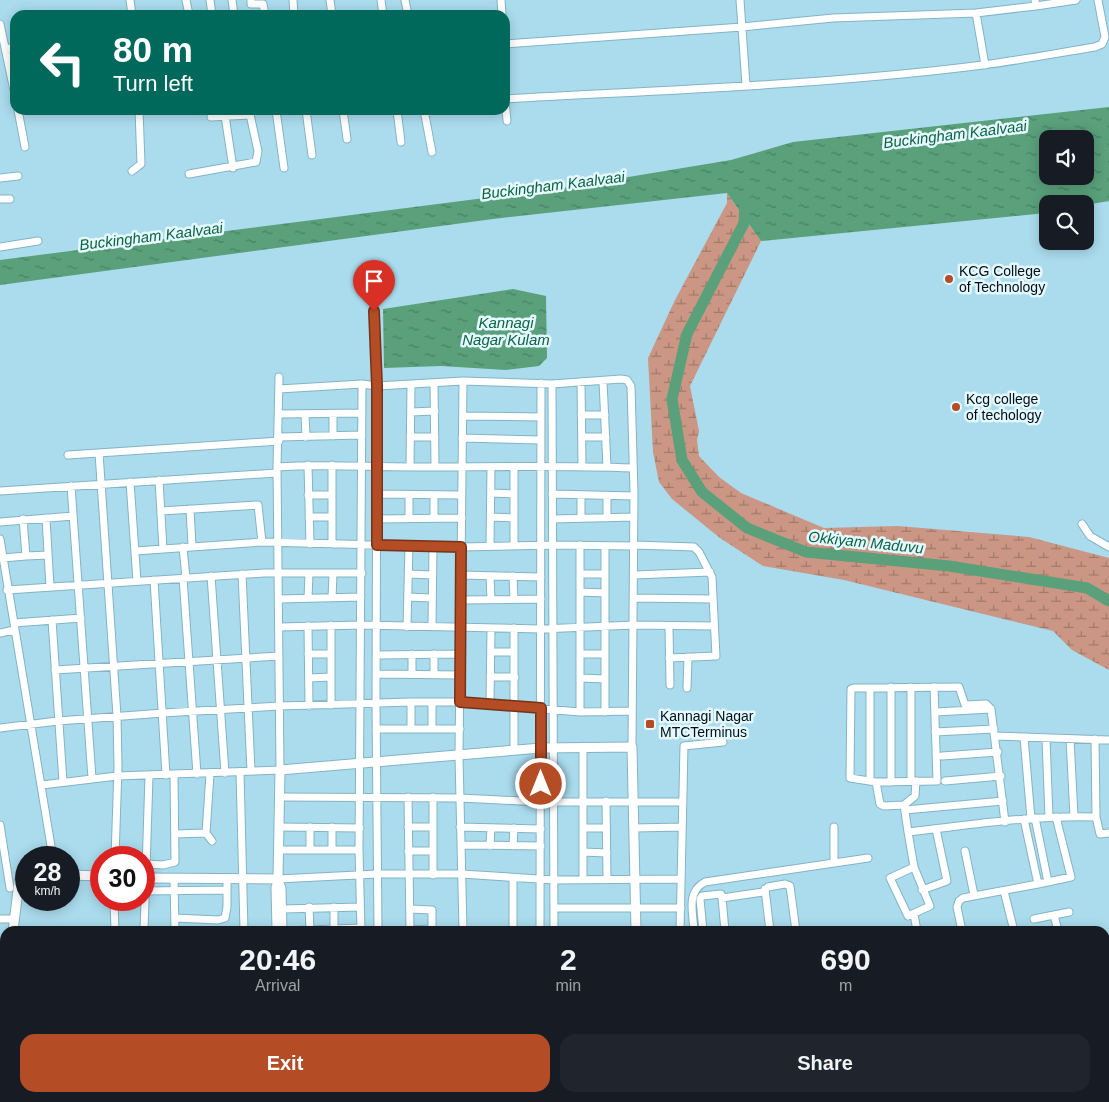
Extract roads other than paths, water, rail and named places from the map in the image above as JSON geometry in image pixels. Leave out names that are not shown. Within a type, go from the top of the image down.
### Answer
[{"type":"street","points":[[251,0],[251,4],[263,4],[264,10]]},
{"type":"street","points":[[740,0],[746,85]]},
{"type":"street","points":[[510,44],[742,27],[834,18],[976,13],[1036,3],[1076,0]]},
{"type":"street","points":[[510,100],[746,85],[985,65],[1100,46],[1105,37],[1098,0]]},
{"type":"street","points":[[976,13],[985,65]]},
{"type":"street","points":[[0,27],[10,57]]},
{"type":"street","points":[[6,49],[10,48]]},
{"type":"street","points":[[19,115],[25,147]]},
{"type":"street","points":[[132,171],[141,164],[139,115]]},
{"type":"street","points":[[210,117],[231,115]]},
{"type":"street","points":[[189,174],[233,168],[256,162],[259,158],[250,115]]},
{"type":"street","points":[[277,115],[284,168]]},
{"type":"street","points":[[307,115],[312,155]]},
{"type":"street","points":[[344,115],[346,139]]},
{"type":"street","points":[[398,115],[401,142]]},
{"type":"street","points":[[425,115],[432,152]]},
{"type":"street","points":[[506,115],[507,121]]},
{"type":"street","points":[[225,116],[233,168]]},
{"type":"street","points":[[0,178],[18,176]]},
{"type":"street","points":[[0,199],[10,198]]},
{"type":"street","points":[[0,247],[38,241]]},
{"type":"street","points":[[374,311],[377,386],[376,874],[378,926]]},
{"type":"street","points":[[276,926],[275,887],[278,879],[280,770],[279,377]]},
{"type":"street","points":[[279,389],[362,384],[377,386],[411,385],[463,381],[552,384],[621,379],[627,380],[631,386],[634,496],[632,747],[636,926]]},
{"type":"street","points":[[463,381],[459,756],[463,926]]},
{"type":"street","points":[[603,381],[607,467]]},
{"type":"street","points":[[581,382],[582,466]]},
{"type":"street","points":[[434,383],[435,467]]},
{"type":"street","points":[[540,926],[541,383]]},
{"type":"street","points":[[361,926],[359,850],[361,797],[362,384]]},
{"type":"street","points":[[552,384],[554,926]]},
{"type":"street","points":[[410,467],[411,385]]},
{"type":"street","points":[[411,412],[434,411]]},
{"type":"street","points":[[278,414],[362,413]]},
{"type":"street","points":[[305,414],[306,437]]},
{"type":"street","points":[[333,414],[333,436]]},
{"type":"street","points":[[581,415],[605,415]]},
{"type":"street","points":[[463,416],[541,417]]},
{"type":"street","points":[[68,455],[306,437],[362,435]]},
{"type":"street","points":[[410,437],[435,438]]},
{"type":"street","points":[[582,437],[606,437]]},
{"type":"street","points":[[462,438],[541,440]]},
{"type":"street","points":[[99,453],[117,716],[115,846]]},
{"type":"street","points":[[0,491],[278,470],[308,465],[514,468],[552,465],[633,468]]},
{"type":"street","points":[[308,465],[310,544]]},
{"type":"street","points":[[332,465],[332,544]]},
{"type":"street","points":[[490,546],[491,467]]},
{"type":"street","points":[[514,468],[514,546]]},
{"type":"street","points":[[159,480],[163,549]]},
{"type":"street","points":[[130,482],[137,581]]},
{"type":"street","points":[[71,486],[92,778]]},
{"type":"street","points":[[490,493],[514,494]]},
{"type":"street","points":[[377,494],[462,495]]},
{"type":"street","points":[[552,494],[634,496]]},
{"type":"street","points":[[308,495],[332,495]]},
{"type":"street","points":[[409,495],[409,518]]},
{"type":"street","points":[[434,495],[434,518]]},
{"type":"street","points":[[581,495],[581,518]]},
{"type":"street","points":[[607,496],[607,518]]},
{"type":"street","points":[[161,511],[258,506],[262,542]]},
{"type":"street","points":[[190,509],[192,546]]},
{"type":"street","points":[[0,522],[73,516]]},
{"type":"street","points":[[309,517],[332,517]]},
{"type":"street","points":[[490,517],[514,518]]},
{"type":"street","points":[[46,518],[50,587]]},
{"type":"street","points":[[377,518],[462,518]]},
{"type":"street","points":[[552,519],[634,518]]},
{"type":"street","points":[[23,519],[26,556]]},
{"type":"street","points":[[1082,524],[1090,536],[1109,547]]},
{"type":"street","points":[[0,540],[51,846]]},
{"type":"street","points":[[135,551],[262,542],[461,547],[553,545],[694,547],[700,552],[710,572],[716,656],[670,658]]},
{"type":"street","points":[[580,545],[580,712]]},
{"type":"street","points":[[408,627],[409,546]]},
{"type":"street","points":[[432,627],[433,546]]},
{"type":"street","points":[[605,546],[605,712]]},
{"type":"street","points":[[183,547],[188,662],[197,774]]},
{"type":"street","points":[[3,558],[48,555]]},
{"type":"street","points":[[634,575],[710,572]]},
{"type":"street","points":[[308,598],[309,573]]},
{"type":"street","points":[[332,598],[333,573]]},
{"type":"street","points":[[7,590],[242,574],[362,573]]},
{"type":"street","points":[[242,574],[251,772]]},
{"type":"street","points":[[408,574],[432,575]]},
{"type":"street","points":[[580,574],[605,574]]},
{"type":"street","points":[[461,575],[541,577]]},
{"type":"street","points":[[211,576],[225,773]]},
{"type":"street","points":[[490,576],[491,599]]},
{"type":"street","points":[[513,576],[514,599]]},
{"type":"street","points":[[154,580],[163,713],[175,834],[174,862],[163,865],[155,864]]},
{"type":"street","points":[[580,592],[605,593]]},
{"type":"street","points":[[279,599],[361,597]]},
{"type":"street","points":[[408,597],[432,598]]},
{"type":"street","points":[[634,598],[713,599]]},
{"type":"street","points":[[461,600],[541,599]]},
{"type":"street","points":[[0,633],[14,627],[52,620],[81,618]]},
{"type":"street","points":[[52,620],[63,782]]},
{"type":"street","points":[[279,627],[361,625],[541,629],[605,626],[714,626]]},
{"type":"street","points":[[308,626],[309,706]]},
{"type":"street","points":[[331,626],[331,705]]},
{"type":"street","points":[[669,626],[670,685]]},
{"type":"street","points":[[490,704],[491,628]]},
{"type":"street","points":[[514,628],[514,750]]},
{"type":"street","points":[[491,652],[514,652]]},
{"type":"street","points":[[308,654],[331,654]]},
{"type":"street","points":[[412,654],[412,674]]},
{"type":"street","points":[[434,654],[434,674]]},
{"type":"street","points":[[377,655],[460,654]]},
{"type":"street","points":[[580,654],[605,654]]},
{"type":"street","points":[[55,670],[280,656]]},
{"type":"street","points":[[688,657],[688,688]]},
{"type":"street","points":[[377,674],[460,675]]},
{"type":"street","points":[[309,678],[331,677]]},
{"type":"street","points":[[490,677],[515,677]]},
{"type":"street","points":[[580,678],[605,679]]},
{"type":"street","points":[[934,687],[937,781],[873,782],[851,780],[849,775],[850,690],[854,688],[891,687],[911,687],[934,687],[959,687],[965,706],[986,704],[991,709],[1001,776],[1005,822]]},
{"type":"street","points":[[891,687],[891,782]]},
{"type":"street","points":[[904,807],[916,796],[911,687]]},
{"type":"street","points":[[870,688],[873,782],[880,804],[904,807],[1003,801]]},
{"type":"street","points":[[0,728],[88,718],[220,709],[411,702],[460,702],[580,712],[632,711]]},
{"type":"street","points":[[411,702],[411,729]]},
{"type":"street","points":[[432,702],[432,729]]},
{"type":"street","points":[[935,712],[991,709]]},
{"type":"street","points":[[376,729],[460,729]]},
{"type":"street","points":[[936,732],[995,733],[1046,739],[1109,740]]},
{"type":"street","points":[[1024,737],[1030,819],[1038,884]]},
{"type":"street","points":[[961,926],[957,907],[959,901],[974,895],[1004,891],[1038,884],[1047,880],[1071,877],[1053,817],[1046,739]]},
{"type":"street","points":[[1070,739],[1074,816]]},
{"type":"street","points":[[1095,740],[1096,817],[1100,834],[1109,833]]},
{"type":"street","points":[[680,926],[684,746],[723,742]]},
{"type":"street","points":[[42,785],[117,776],[251,772],[554,747],[632,747]]},
{"type":"street","points":[[583,747],[583,880]]},
{"type":"street","points":[[942,756],[998,752]]},
{"type":"street","points":[[240,772],[244,926]]},
{"type":"street","points":[[210,774],[206,833],[212,841]]},
{"type":"street","points":[[147,846],[149,776]]},
{"type":"street","points":[[944,781],[1001,776]]},
{"type":"street","points":[[279,797],[433,797],[540,802]]},
{"type":"street","points":[[408,797],[410,926]]},
{"type":"street","points":[[433,797],[433,875]]},
{"type":"street","points":[[606,801],[607,879]]},
{"type":"street","points":[[554,802],[683,802]]},
{"type":"street","points":[[904,807],[914,867],[930,906],[908,916],[890,878],[914,867]]},
{"type":"street","points":[[908,832],[1053,817],[1096,817]]},
{"type":"street","points":[[1030,819],[1047,880]]},
{"type":"street","points":[[0,825],[13,890],[13,926]]},
{"type":"street","points":[[279,827],[360,828]]},
{"type":"street","points":[[310,827],[310,850]]},
{"type":"street","points":[[408,827],[433,827]]},
{"type":"street","points":[[460,827],[540,829]]},
{"type":"street","points":[[634,828],[682,827]]},
{"type":"street","points":[[834,827],[834,863]]},
{"type":"street","points":[[332,828],[332,850]]},
{"type":"street","points":[[490,846],[491,828]]},
{"type":"street","points":[[513,846],[514,828]]},
{"type":"street","points":[[583,828],[606,828]]},
{"type":"street","points":[[922,890],[947,881],[936,829]]},
{"type":"street","points":[[175,834],[206,833]]},
{"type":"street","points":[[461,845],[540,846]]},
{"type":"street","points":[[279,850],[359,850]]},
{"type":"street","points":[[408,851],[433,851]]},
{"type":"street","points":[[965,851],[974,895]]},
{"type":"street","points":[[583,852],[607,853]]},
{"type":"street","points":[[694,926],[692,892],[697,886],[705,882],[868,858]]},
{"type":"street","points":[[155,878],[243,880],[376,874],[462,874],[540,880],[681,879]]},
{"type":"street","points":[[174,878],[175,926]]},
{"type":"street","points":[[513,878],[513,926]]},
{"type":"street","points":[[175,918],[218,920],[225,918],[227,879]]},
{"type":"street","points":[[278,879],[282,888],[284,926]]},
{"type":"street","points":[[720,880],[725,926]]},
{"type":"street","points":[[703,926],[700,899],[702,896],[763,892],[768,887],[788,884],[795,926]]},
{"type":"street","points":[[0,889],[13,890]]},
{"type":"street","points":[[765,889],[769,926]]},
{"type":"street","points":[[155,891],[227,890]]},
{"type":"street","points":[[1004,891],[1013,926]]},
{"type":"street","points":[[283,910],[309,907],[360,907]]},
{"type":"street","points":[[309,907],[310,926]]},
{"type":"street","points":[[334,907],[334,926]]},
{"type":"street","points":[[554,908],[681,908]]},
{"type":"street","points":[[410,909],[432,910],[432,926]]},
{"type":"street","points":[[114,911],[114,926]]},
{"type":"street","points":[[144,911],[144,926]]},
{"type":"street","points":[[1034,919],[1069,912]]},
{"type":"street","points":[[914,914],[916,926]]},
{"type":"street","points":[[1054,915],[1057,926]]},
{"type":"street","points":[[0,919],[14,919]]},
{"type":"water","name":"Buckingham Kaalvaai","points":[[1109,107],[1109,201],[1094,204],[1094,195],[1039,195],[1039,213],[1036,214],[761,241],[727,193],[493,219],[0,285],[0,260],[562,188],[731,160],[793,142]]},
{"type":"water","name":"Kannagi Nagar Kulam","points":[[513,289],[546,296],[547,358],[539,366],[506,370],[441,366],[384,368],[383,309]]},
{"type":"waterway","name":"Okkiyam Maduvu","points":[[745,203],[744,223],[687,334],[672,399],[682,460],[702,492],[747,528],[806,552],[949,566],[1087,588],[1109,601]]},
{"type":"place","name":"KCG College of Technology","points":[[949,279]]},
{"type":"place","name":"Kcg college of techology","points":[[956,407]]},
{"type":"place","name":"Kannagi Nagar MTCTerminus","points":[[650,724]]}]
